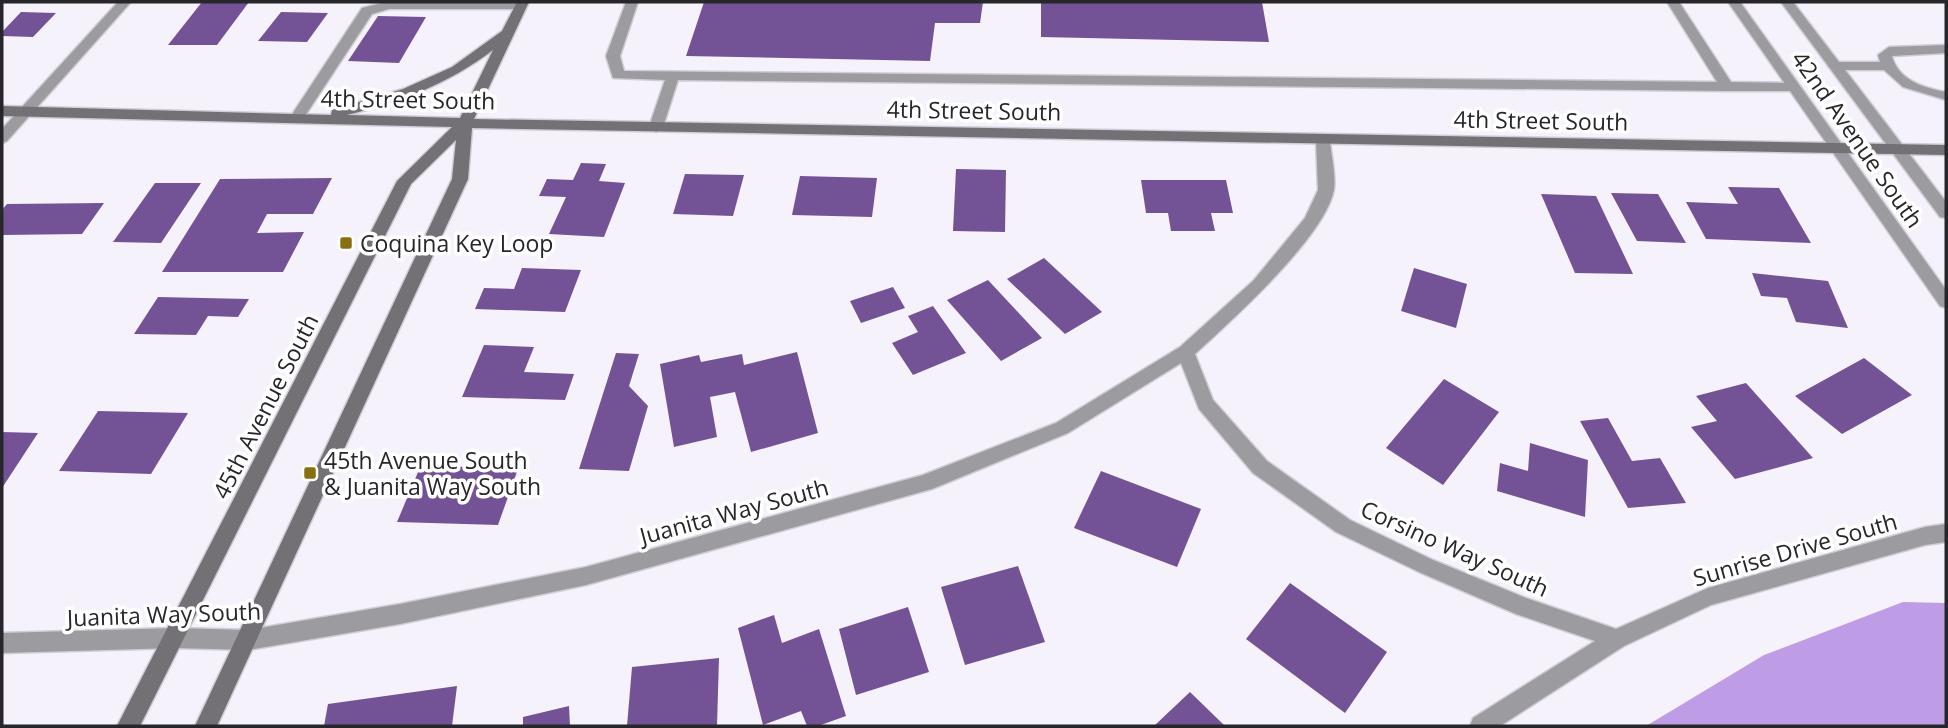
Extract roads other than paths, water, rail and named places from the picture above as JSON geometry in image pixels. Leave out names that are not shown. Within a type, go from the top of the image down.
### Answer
[{"type":"street","points":[[2,138],[125,2]]},
{"type":"street","points":[[632,2],[613,56],[618,75],[1793,87]]},
{"type":"street","points":[[1673,2],[1727,87]]},
{"type":"street","name":"42nd Avenue South","points":[[1734,2],[1946,302]]},
{"type":"street","name":"42nd Avenue South","points":[[1787,2],[1946,213]]},
{"type":"street","points":[[303,119],[367,12],[390,5],[522,4]]},
{"type":"street","name":"45th Avenue South","points":[[128,726],[176,638],[405,181],[465,123],[522,4]]},
{"type":"street","points":[[303,119],[374,104],[415,90],[450,73],[508,34]]},
{"type":"street","points":[[1887,66],[1885,55],[1889,51],[1946,49]]},
{"type":"street","points":[[1835,66],[1887,66],[1909,84],[1946,96]]},
{"type":"street","points":[[656,127],[673,76]]},
{"type":"street","name":"4th Street South","points":[[2,111],[656,127],[1946,150]]},
{"type":"street","name":"45th Avenue South","points":[[206,726],[460,179],[465,123]]},
{"type":"street","name":"Juanita Way South","points":[[2,643],[176,638],[248,640],[400,614],[586,576],[925,484],[1062,429],[1186,352],[1260,284],[1311,221],[1326,190],[1324,140]]},
{"type":"street","name":"Corsino Way South","points":[[1186,352],[1205,404],[1260,467],[1343,526],[1523,607],[1617,639]]},
{"type":"street","name":"Sunrise Drive South","points":[[1481,726],[1617,639],[1708,597],[1926,536],[1946,533]]},
{"type":"place","name":"Coquina Key Loop","points":[[346,243]]},
{"type":"place","name":"45th Avenue South & Juanita Way South","points":[[310,473]]}]
